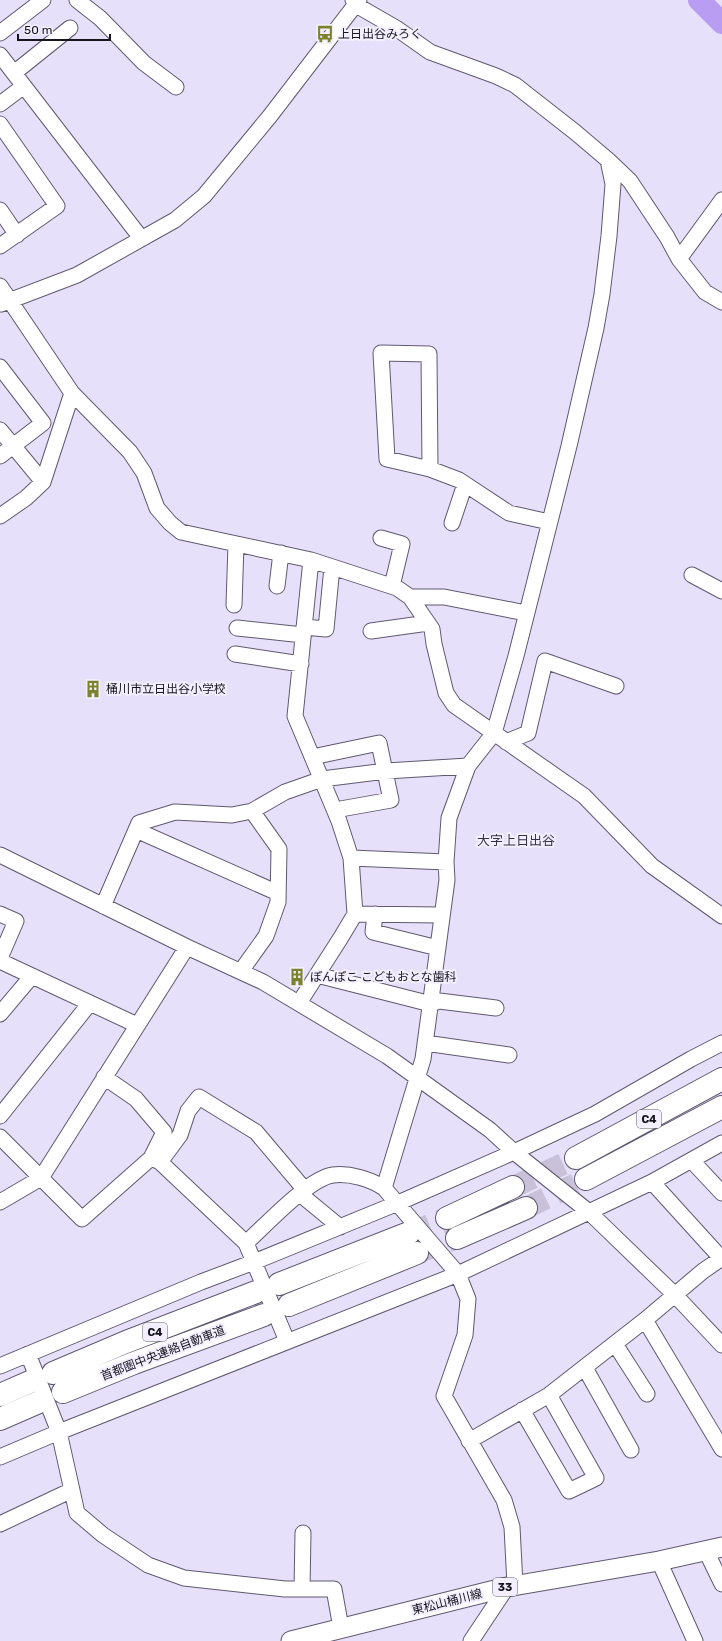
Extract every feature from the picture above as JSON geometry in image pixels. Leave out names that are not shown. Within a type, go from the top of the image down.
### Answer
[{"type":"highway","name":"C4","points":[[576,1158],[722,1079]]},
{"type":"highway","name":"C4","points":[[586,1179],[722,1106]]},
{"type":"highway","points":[[447,1218],[513,1187]]},
{"type":"highway","points":[[457,1238],[526,1208]]},
{"type":"highway","points":[[279,1284],[409,1233]]},
{"type":"highway","points":[[289,1305],[417,1253]]},
{"type":"highway","name":"首都圏中央連絡自動車道","points":[[54,1373],[126,1342],[256,1292]]},
{"type":"highway","name":"首都圏中央連絡自動車道","points":[[63,1392],[134,1363],[264,1315]]},
{"type":"highway","points":[[0,1395],[32,1382]]},
{"type":"highway","points":[[0,1419],[39,1402]]},
{"type":"main road","name":"東松山桶川線","points":[[291,1641],[511,1586],[659,1561],[714,1549]]},
{"type":"street","points":[[0,33],[43,0]]},
{"type":"street","points":[[77,0],[100,18],[144,63],[176,87]]},
{"type":"street","points":[[5,302],[77,275],[175,220],[204,196],[270,116],[356,2],[430,52],[496,76],[515,85],[576,132],[630,181],[667,237],[679,260],[705,292],[722,302]]},
{"type":"street","points":[[14,73],[70,28]]},
{"type":"street","points":[[0,55],[141,238]]},
{"type":"street","points":[[0,104],[24,86]]},
{"type":"street","points":[[0,124],[58,206],[0,246]]},
{"type":"street","points":[[384,1188],[423,1059],[441,915],[447,880],[446,862],[449,818],[468,766],[494,733],[516,656],[569,446],[596,328],[609,236],[613,184],[608,160]]},
{"type":"street","points":[[679,260],[722,200]]},
{"type":"street","points":[[0,210],[16,235]]},
{"type":"street","points":[[0,286],[5,302],[72,393],[130,452],[144,473],[157,508],[170,522],[182,532],[311,560],[392,586],[410,597],[432,629],[434,644],[446,693],[454,705],[584,796],[652,866],[722,916]]},
{"type":"street","points":[[430,469],[429,354],[381,353],[387,459],[430,469],[459,480],[509,513],[549,522]]},
{"type":"street","points":[[0,367],[43,423],[0,456]]},
{"type":"street","points":[[0,516],[26,498],[43,482],[72,393]]},
{"type":"street","points":[[0,430],[43,482]]},
{"type":"street","points":[[452,523],[465,484]]},
{"type":"street","points":[[381,538],[402,544],[392,586]]},
{"type":"street","points":[[234,605],[236,544]]},
{"type":"street","points":[[277,586],[281,554]]},
{"type":"street","points":[[298,1003],[355,914],[351,858],[335,810],[295,716],[311,560]]},
{"type":"street","points":[[237,628],[304,631],[326,629],[332,567]]},
{"type":"street","points":[[692,576],[722,591]]},
{"type":"street","points":[[410,597],[444,597],[526,613]]},
{"type":"street","points":[[371,631],[428,623]]},
{"type":"street","points":[[235,654],[300,664]]},
{"type":"street","points":[[506,742],[528,733],[545,661],[616,686]]},
{"type":"street","points":[[312,757],[379,743],[391,800],[335,810]]},
{"type":"street","points":[[103,906],[139,823],[175,812],[232,815],[252,811],[285,792],[322,779],[386,771],[468,766]]},
{"type":"street","points":[[241,971],[266,936],[278,902],[279,849],[252,811]]},
{"type":"street","points":[[136,830],[278,893]]},
{"type":"street","points":[[0,855],[187,947],[263,982],[387,1056],[490,1130],[514,1152],[589,1212],[675,1295],[722,1345]]},
{"type":"street","points":[[351,858],[446,862]]},
{"type":"street","points":[[0,914],[16,921],[0,958]]},
{"type":"street","points":[[355,914],[441,915]]},
{"type":"street","points":[[375,914],[373,932],[438,948]]},
{"type":"street","points":[[0,1202],[41,1178],[187,947]]},
{"type":"street","points":[[0,961],[137,1024]]},
{"type":"street","points":[[317,975],[431,1004],[439,1001],[496,1008]]},
{"type":"street","points":[[0,1014],[32,976]]},
{"type":"street","points":[[0,1116],[90,1003]]},
{"type":"street","points":[[425,1043],[509,1055]]},
{"type":"street","points":[[0,1366],[201,1282],[398,1203],[514,1152],[595,1114],[691,1059],[722,1044]]},
{"type":"street","points":[[104,1077],[136,1099],[164,1132],[155,1160]]},
{"type":"street","points":[[1,1139],[82,1219],[155,1160],[180,1135],[188,1111],[199,1097],[256,1132],[302,1192],[340,1227]]},
{"type":"street","points":[[0,1457],[286,1341],[458,1274],[652,1182],[722,1143]]},
{"type":"street","points":[[155,1160],[246,1243],[286,1341]]},
{"type":"street","points":[[692,1161],[722,1193]]},
{"type":"street","points":[[246,1243],[302,1192],[319,1180],[333,1175],[348,1176],[373,1181],[384,1188],[458,1274],[468,1299],[466,1335],[444,1396],[504,1500],[512,1527],[511,1586],[471,1641]]},
{"type":"street","points":[[469,1441],[549,1395],[645,1320],[703,1271],[722,1258],[652,1182]]},
{"type":"street","points":[[645,1320],[718,1432],[722,1449]]},
{"type":"street","points":[[614,1344],[647,1394]]},
{"type":"street","points":[[28,1354],[59,1432],[77,1513],[103,1535],[148,1565],[184,1578],[302,1589],[334,1589],[341,1628]]},
{"type":"street","points":[[585,1368],[631,1450]]},
{"type":"street","points":[[522,1410],[569,1491],[596,1478],[549,1395]]},
{"type":"street","points":[[0,1524],[72,1490]]},
{"type":"street","points":[[302,1589],[303,1533]]},
{"type":"street","points":[[714,1549],[722,1584]]},
{"type":"street","points":[[659,1561],[696,1641]]},
{"type":"waterway","points":[[699,0],[722,23]]},
{"type":"tunnel","points":[[513,1187],[576,1158]]},
{"type":"tunnel","points":[[526,1208],[586,1179]]},
{"type":"tunnel","points":[[409,1233],[447,1218]]},
{"type":"tunnel","points":[[417,1253],[457,1238]]},
{"type":"place","name":"上日出谷みろく","points":[[325,34]]},
{"type":"place","name":"桶川市立日出谷小学校","points":[[93,689]]},
{"type":"place","name":"ぽんぽこ こどもおとな歯科","points":[[297,977]]},
{"type":"district","name":"大字上日出谷","points":[[516,840]]}]
